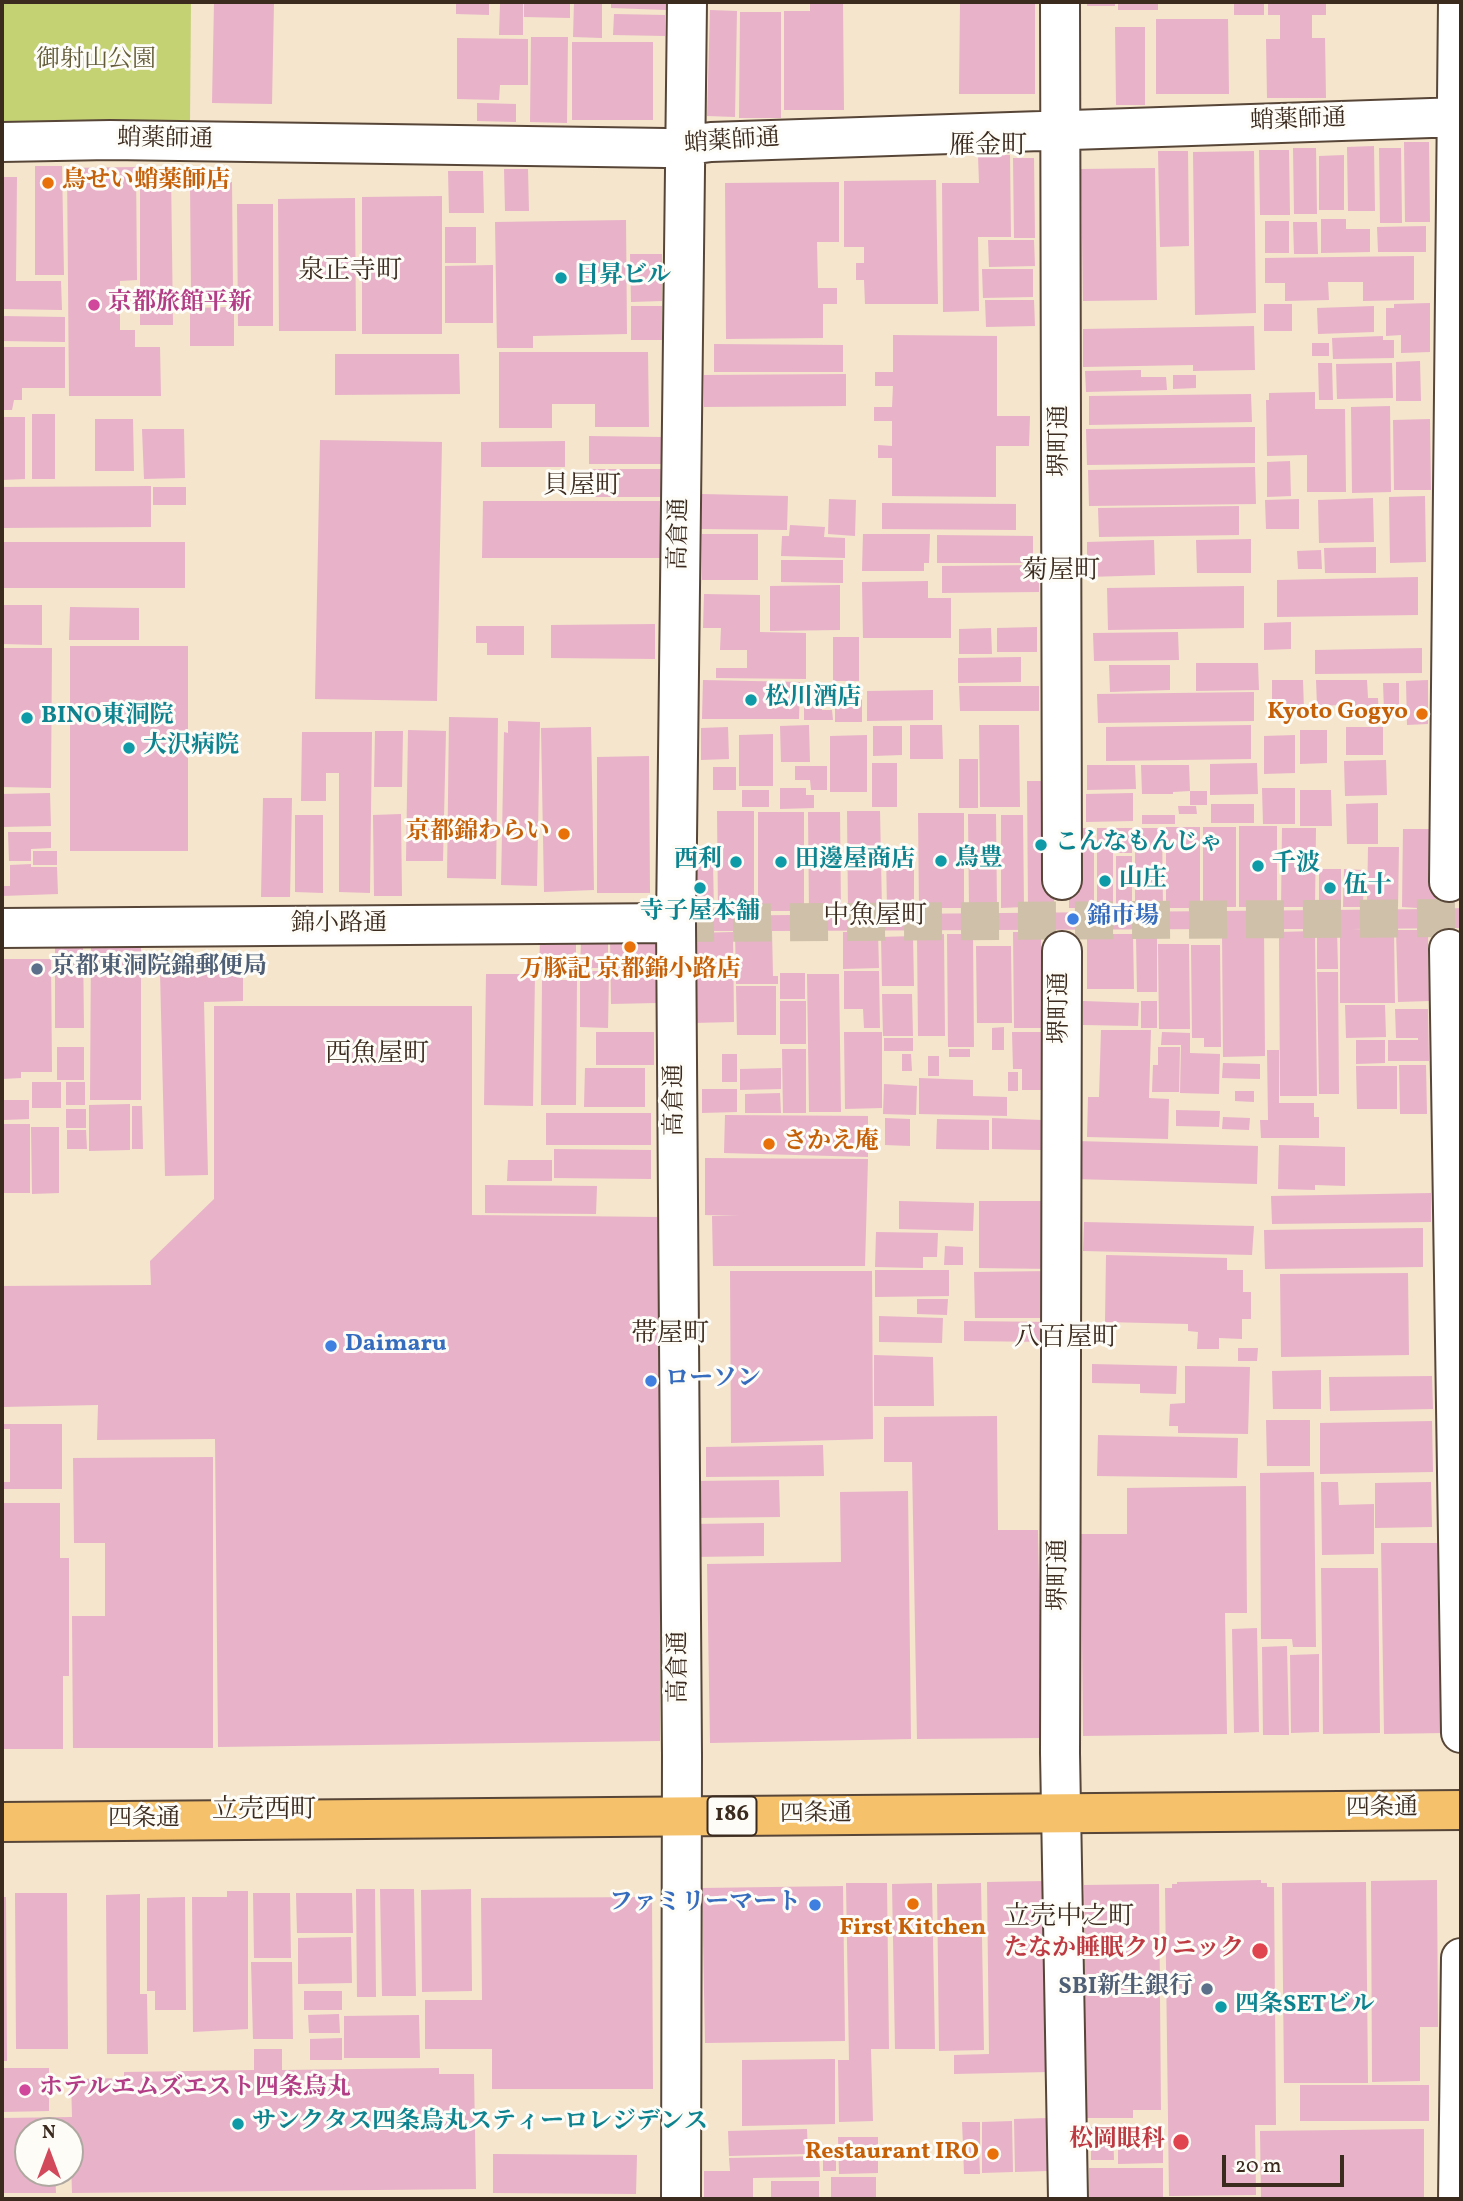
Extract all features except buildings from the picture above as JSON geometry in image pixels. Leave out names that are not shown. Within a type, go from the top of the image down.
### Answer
[{"type":"main road","name":"四条通","points":[[2,1822],[1461,1810]]},
{"type":"street","name":"高倉通","points":[[681,2199],[682,1816],[676,923],[687,2]]},
{"type":"street","name":"堺町通","points":[[1060,2],[1062,880]]},
{"type":"street","points":[[1449,882],[1459,117],[1458,2]]},
{"type":"street","name":"蛸薬師通","points":[[2,142],[110,140],[666,148],[711,142],[1459,117]]},
{"type":"street","name":"錦小路通","points":[[2,928],[676,923]]},
{"type":"street","points":[[1449,948],[1461,1733]]},
{"type":"street","name":"堺町通","points":[[1062,951],[1061,1813],[1068,2199]]},
{"type":"street","points":[[1458,2199],[1461,1958]]},
{"type":"green space","name":"御射山公園","points":[[2,2],[191,2],[190,122],[2,122]]},
{"type":"tunnel","points":[[676,923],[1461,918]]},
{"type":"place","name":"鳥せい蛸薬師店","points":[[48,183]]},
{"type":"place","name":"日昇ビル","points":[[561,278]]},
{"type":"place","name":"京都旅館平新","points":[[94,305]]},
{"type":"place","name":"松川酒店","points":[[751,700]]},
{"type":"place","name":"Kyoto Gogyo","points":[[1422,714]]},
{"type":"place","name":"BINO東洞院","points":[[27,718]]},
{"type":"place","name":"大沢病院","points":[[129,748]]},
{"type":"place","name":"京都錦わらい","points":[[564,834]]},
{"type":"place","name":"こんなもんじゃ","points":[[1041,845]]},
{"type":"place","name":"鳥豊","points":[[941,861]]},
{"type":"place","name":"西利","points":[[736,862]]},
{"type":"place","name":"田邊屋商店","points":[[781,862]]},
{"type":"place","name":"千波","points":[[1258,866]]},
{"type":"place","name":"山庄","points":[[1105,881]]},
{"type":"place","name":"寺子屋本舗","points":[[700,888]]},
{"type":"place","name":"伍十","points":[[1330,888]]},
{"type":"place","name":"錦市場","points":[[1073,919]]},
{"type":"place","name":"万豚記 京都錦小路店","points":[[630,947]]},
{"type":"place","name":"京都東洞院錦郵便局","points":[[37,969]]},
{"type":"place","name":"さかえ庵","points":[[769,1144]]},
{"type":"place","name":"Daimaru","points":[[331,1346]]},
{"type":"place","name":"ローソン","points":[[651,1381]]},
{"type":"place","name":"First Kitchen","points":[[913,1904]]},
{"type":"place","name":"ファミリーマート","points":[[815,1905]]},
{"type":"place","name":"たなか睡眠クリニック","points":[[1260,1951]]},
{"type":"place","name":"SBI新生銀行","points":[[1207,1989]]},
{"type":"place","name":"四条SETビル","points":[[1221,2007]]},
{"type":"place","name":"ホテルエムズエスト四条烏丸","points":[[25,2090]]},
{"type":"place","name":"サンクタス四条烏丸スティーロレジデンス","points":[[238,2124]]},
{"type":"place","name":"松岡眼科","points":[[1181,2142]]},
{"type":"place","name":"Restaurant IRO","points":[[993,2154]]},
{"type":"district","name":"雁金町","points":[[988,148]]},
{"type":"district","name":"泉正寺町","points":[[350,273]]},
{"type":"district","name":"貝屋町","points":[[582,488]]},
{"type":"district","name":"菊屋町","points":[[1061,573]]},
{"type":"district","name":"中魚屋町","points":[[875,918]]},
{"type":"district","name":"西魚屋町","points":[[377,1056]]},
{"type":"district","name":"帯屋町","points":[[670,1336]]},
{"type":"district","name":"八百屋町","points":[[1066,1340]]},
{"type":"district","name":"立売西町","points":[[264,1812]]},
{"type":"district","name":"立売中之町","points":[[1069,1919]]}]
